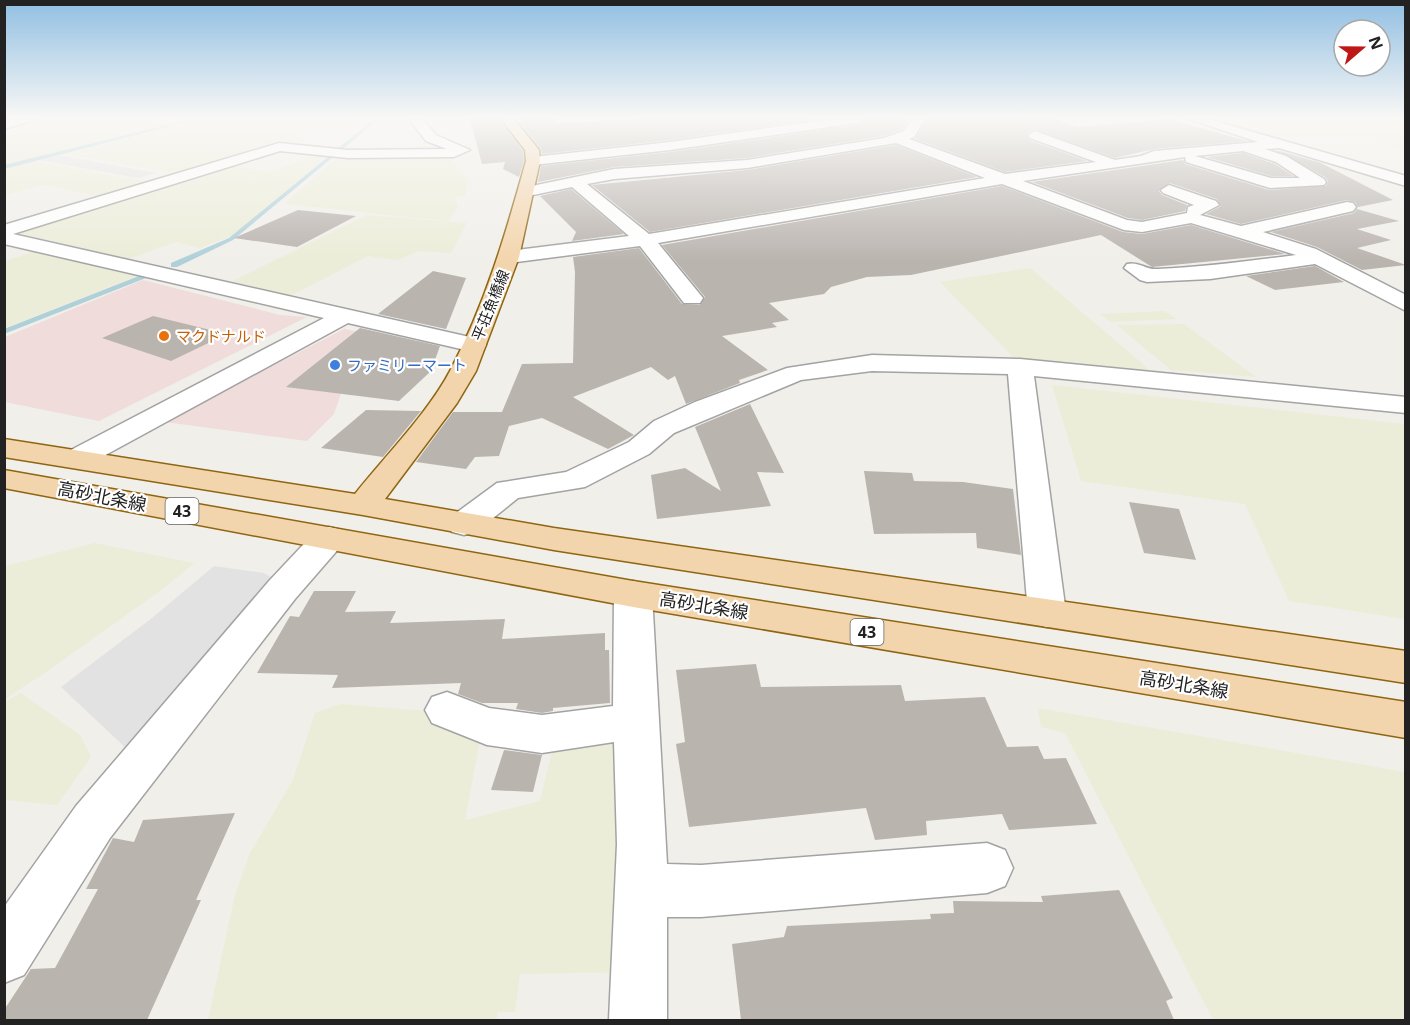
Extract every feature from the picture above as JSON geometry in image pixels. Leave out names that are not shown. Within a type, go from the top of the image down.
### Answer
[{"type":"main road","name":"平荘魚橋線","points":[[363,505],[447,397],[474,345],[509,257],[528,191],[532,167]]},
{"type":"main road","name":"高砂北条線","points":[[4,448],[363,505],[464,524],[1406,667]]},
{"type":"main road","points":[[4,504],[20,481],[78,458]]},
{"type":"main road","name":"高砂北条線","points":[[20,481],[633,594],[1406,720]]},
{"type":"street","points":[[4,231],[214,167]]},
{"type":"street","points":[[528,191],[614,174],[709,167]]},
{"type":"street","points":[[970,167],[1125,225],[1142,227],[1189,216],[1210,205],[1163,193],[1189,216],[1317,258],[1406,304]]},
{"type":"street","points":[[1028,167],[1045,173]]},
{"type":"street","points":[[509,257],[645,240],[1092,167]]},
{"type":"street","points":[[1222,167],[1270,183],[1318,182],[1294,167]]},
{"type":"street","points":[[1358,167],[1406,181]]},
{"type":"street","points":[[574,181],[645,240],[692,298]]},
{"type":"street","points":[[1241,232],[1347,207]]},
{"type":"street","points":[[4,238],[474,345]]},
{"type":"street","points":[[1134,268],[1146,276],[1199,273],[1317,258]]},
{"type":"street","points":[[78,458],[343,317]]},
{"type":"street","points":[[464,524],[508,490],[574,480],[639,448],[664,427],[705,408],[795,373],[872,363],[1020,367],[1406,405]]},
{"type":"street","points":[[1020,367],[1047,613]]},
{"type":"street","points":[[4,955],[93,822],[282,590],[329,538]]},
{"type":"street","points":[[633,594],[635,721],[642,890],[639,1020]]},
{"type":"street","points":[[447,710],[487,726],[542,734],[635,721]]},
{"type":"street","points":[[642,890],[700,891],[987,868]]},
{"type":"shaded area","points":[[77,167],[122,167],[156,173],[138,178]]},
{"type":"shaded area","name":"マクドナルド","points":[[143,280],[280,315],[307,317],[99,421],[5,402],[5,337]]},
{"type":"shaded area","name":"ファミリーマート","points":[[344,329],[395,338],[345,382],[334,414],[307,441],[165,422]]},
{"type":"shaded area","points":[[214,566],[264,573],[273,578],[130,752],[61,687],[152,618]]},
{"type":"green space","points":[[65,167],[155,183],[106,198],[43,185],[5,195],[5,168]]},
{"type":"green space","points":[[139,167],[208,167],[181,174]]},
{"type":"green space","points":[[222,167],[239,167],[270,172],[284,167],[314,167],[234,235],[200,248],[176,242],[128,259],[19,233],[21,229]]},
{"type":"green space","points":[[327,167],[457,167],[469,181],[465,196],[455,197],[458,207],[448,221],[284,204]]},
{"type":"green space","points":[[366,215],[467,223],[451,253],[419,251],[398,260],[368,256],[290,296],[229,283]]},
{"type":"green space","points":[[38,250],[140,275],[5,328],[5,261]]},
{"type":"green space","points":[[1030,268],[1150,370],[1016,360],[940,282]]},
{"type":"green space","points":[[1164,311],[1177,319],[1111,322],[1100,314]]},
{"type":"green space","points":[[1184,324],[1256,377],[1171,370],[1117,325]]},
{"type":"green space","points":[[1052,385],[1405,424],[1405,619],[1289,601],[1245,504],[1081,481]]},
{"type":"green space","points":[[95,543],[194,563],[164,588],[5,699],[5,566]]},
{"type":"green space","points":[[21,693],[80,735],[91,757],[57,805],[5,800],[5,702]]},
{"type":"green space","points":[[340,704],[441,712],[481,735],[465,820],[540,801],[553,747],[629,741],[627,972],[520,974],[515,1012],[498,1012],[496,1020],[208,1020],[235,895],[250,853],[293,780],[315,713]]},
{"type":"green space","points":[[1038,708],[1405,772],[1405,1020],[1213,1020],[1065,733],[1041,727]]},
{"type":"building","points":[[504,167],[522,167],[519,177],[503,169]]},
{"type":"building","points":[[541,167],[616,167],[614,167],[538,182]]},
{"type":"building","points":[[766,167],[951,167],[977,177],[650,232],[592,185]]},
{"type":"building","points":[[991,167],[1044,167],[1005,172]]},
{"type":"building","points":[[1136,167],[1194,167],[1269,190],[1326,186],[1328,181],[1307,167],[1328,167],[1393,200],[1358,207],[1355,202],[1347,200],[1241,224],[1206,214],[1221,206],[1217,199],[1170,183],[1159,191],[1162,195],[1187,205],[1185,211],[1142,220],[1128,218],[1032,182]]},
{"type":"building","points":[[1240,167],[1279,167],[1293,176],[1271,176]]},
{"type":"building","points":[[1002,186],[1123,232],[1142,234],[1191,225],[1285,254],[1152,267],[1101,235],[911,275],[867,277],[831,287],[824,294],[769,303],[789,320],[772,323],[777,327],[722,336],[768,370],[739,380],[740,383],[686,404],[675,376],[668,380],[651,367],[573,397],[634,435],[608,449],[542,418],[509,426],[499,456],[475,457],[466,469],[416,462],[453,412],[502,412],[522,364],[573,363],[575,272],[573,257],[639,248],[682,304],[700,305],[705,297],[662,245]]},
{"type":"building","points":[[571,189],[624,234],[572,241],[576,232],[540,196]]},
{"type":"building","points":[[1357,209],[1399,221],[1357,229],[1391,240],[1357,248],[1406,265],[1362,270],[1317,247],[1271,232],[1354,213]]},
{"type":"building","points":[[298,210],[356,216],[297,247],[234,238]]},
{"type":"building","points":[[1315,266],[1344,282],[1275,290],[1246,276]]},
{"type":"building","points":[[433,271],[466,278],[446,329],[378,314]]},
{"type":"building","name":"マクドナルド","points":[[153,316],[227,334],[171,361],[102,338]]},
{"type":"building","points":[[360,328],[440,346],[431,371],[399,401],[286,387]]},
{"type":"building","points":[[750,404],[784,473],[757,472],[771,506],[657,519],[651,475],[685,468],[721,491],[695,427]]},
{"type":"building","points":[[366,410],[421,411],[383,457],[321,448]]},
{"type":"building","points":[[864,471],[912,473],[914,481],[963,482],[1013,489],[1021,555],[977,548],[976,533],[874,534]]},
{"type":"building","points":[[1129,502],[1179,509],[1196,560],[1144,553]]},
{"type":"building","points":[[314,591],[356,591],[345,612],[396,611],[390,623],[505,619],[502,639],[605,633],[605,650],[609,650],[610,703],[553,708],[553,711],[542,713],[516,709],[518,703],[482,703],[458,694],[461,683],[332,688],[338,675],[257,673],[290,616],[299,617]]},
{"type":"building","points":[[756,664],[761,687],[901,685],[905,701],[985,697],[1007,747],[1038,746],[1044,759],[1066,758],[1097,824],[1009,830],[1002,814],[926,821],[927,835],[875,840],[866,808],[689,827],[676,744],[685,742],[676,670]]},
{"type":"building","points":[[504,750],[542,755],[533,792],[491,790]]},
{"type":"building","points":[[235,813],[196,900],[201,900],[147,1020],[4,1020],[4,1010],[31,969],[55,968],[98,889],[86,889],[113,838],[134,842],[143,820]]},
{"type":"building","points":[[1119,890],[1173,998],[1166,1001],[1174,1020],[741,1020],[732,944],[784,937],[787,926],[931,919],[930,914],[954,913],[953,901],[1043,902],[1041,896]]},
{"type":"waterway","points":[[174,265],[231,239],[320,167]]},
{"type":"waterway","points":[[4,332],[142,278]]},
{"type":"place","name":"マクドナルド","points":[[164,336]]},
{"type":"place","name":"ファミリーマート","points":[[335,365]]}]
